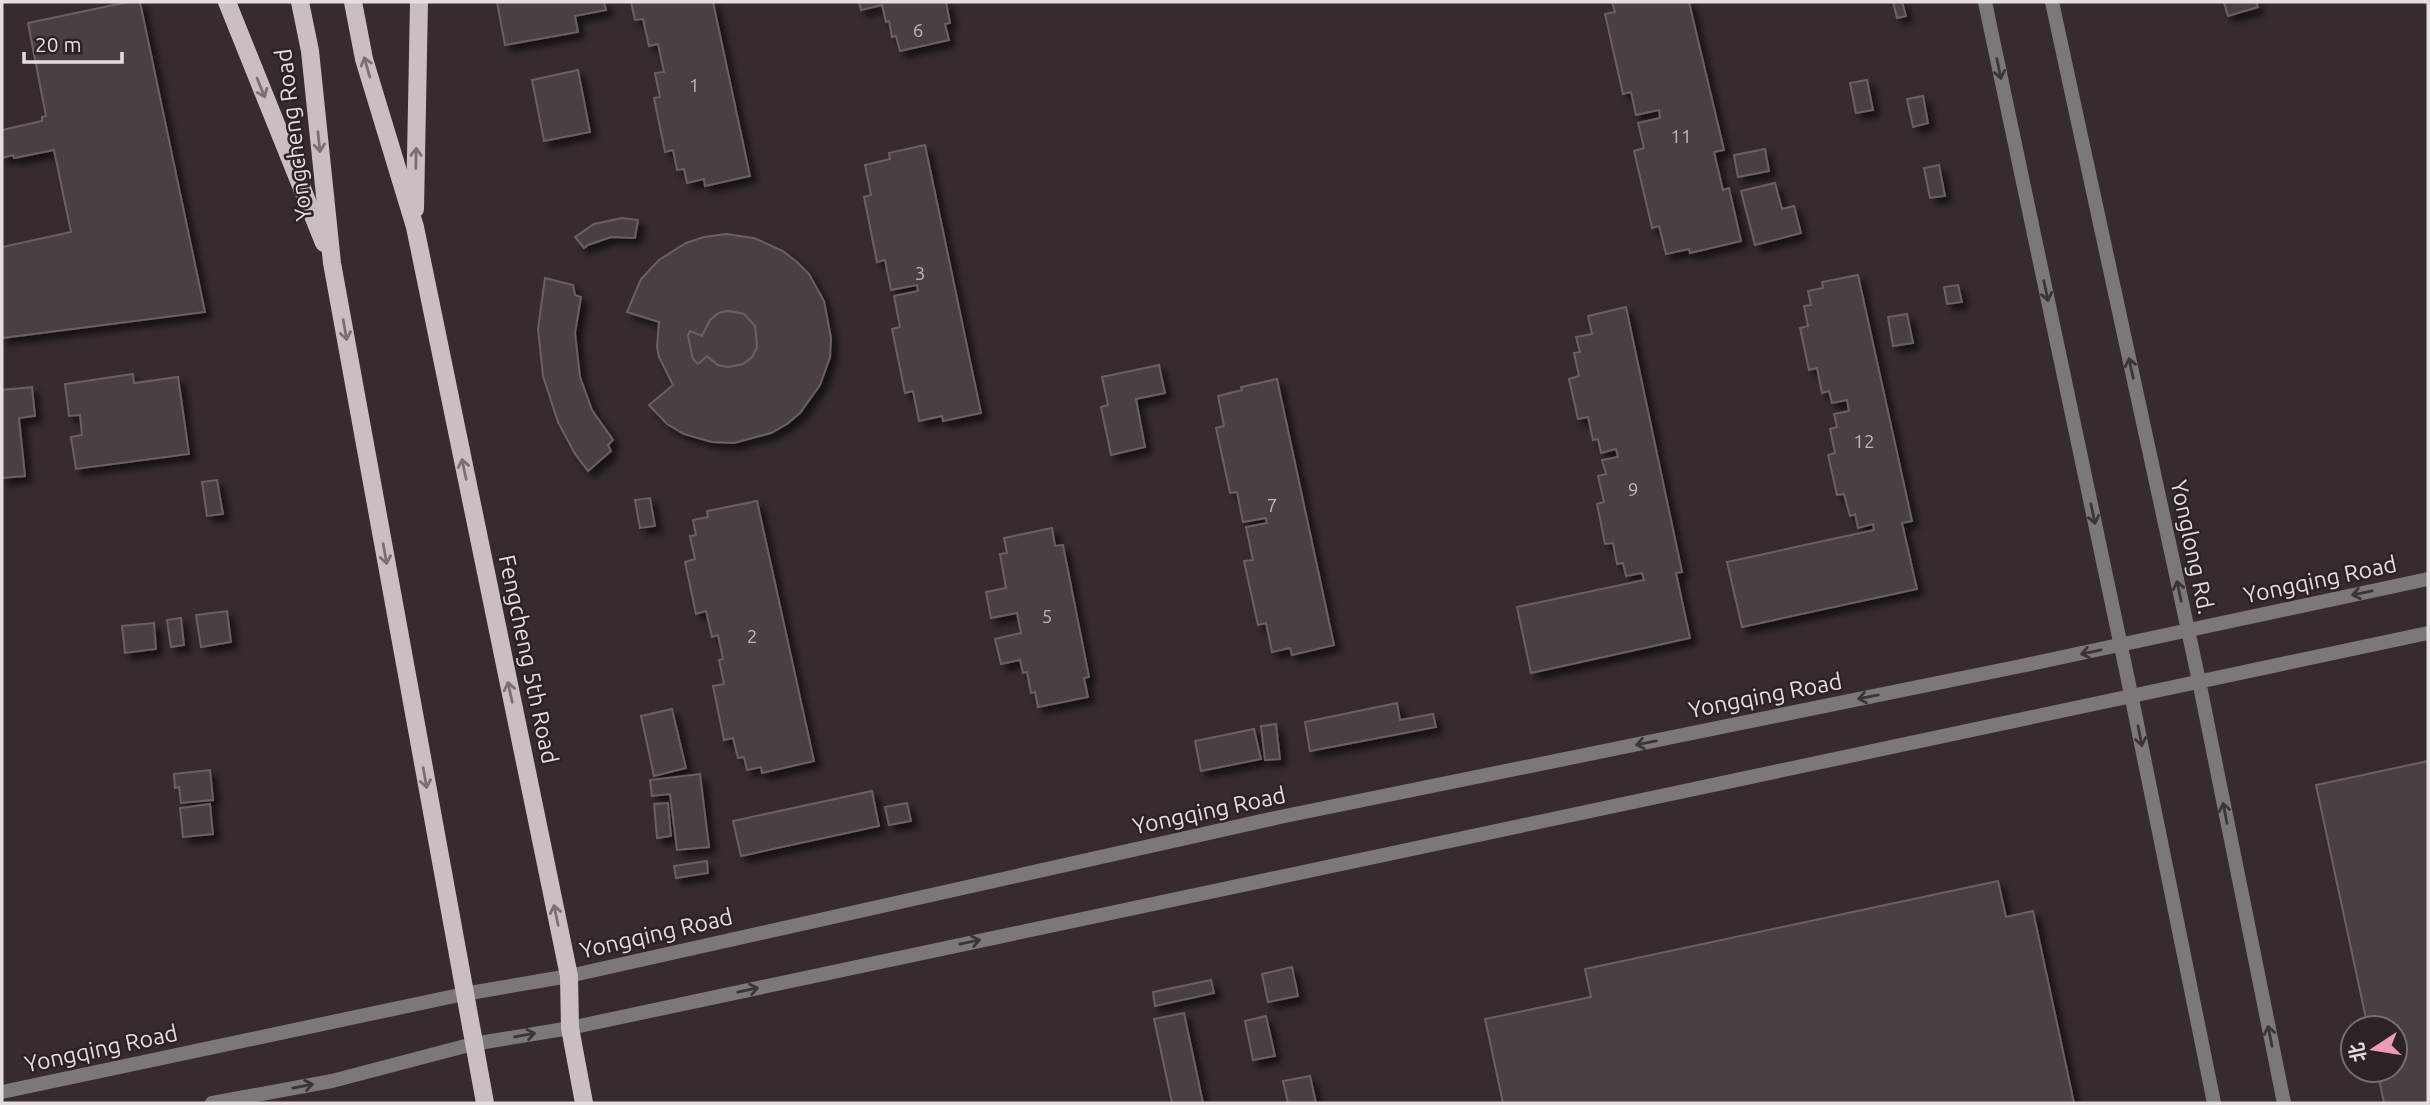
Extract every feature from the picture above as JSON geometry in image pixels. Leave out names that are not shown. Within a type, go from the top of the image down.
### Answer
[{"type":"main road","points":[[227,2],[332,263],[485,1103]]},
{"type":"main road","name":"Yongcheng Road","points":[[300,2],[310,51],[332,263]]},
{"type":"main road","points":[[353,2],[364,59],[415,227]]},
{"type":"main road","points":[[415,227],[419,2]]},
{"type":"main road","name":"Fengcheng 5th Road","points":[[415,227],[569,976],[570,1028],[584,1103]]},
{"type":"street","points":[[1985,2],[2121,645],[2214,1103]]},
{"type":"street","name":"Yonglong Rd.","points":[[2052,2],[2199,681],[2284,1103]]},
{"type":"street","name":"Yongqing Road","points":[[2,1092],[464,994],[569,976],[1280,817],[2121,645],[2428,579]]},
{"type":"street","points":[[212,1103],[332,1081],[473,1044],[570,1028],[2428,633]]},
{"type":"building","points":[[128,2],[140,2],[205,312],[2,338],[2,247],[71,232],[54,150],[2,158],[2,130],[42,121],[42,117],[46,116],[28,23]]},
{"type":"building","points":[[497,2],[604,2],[606,10],[575,16],[578,32],[505,45]]},
{"type":"building","points":[[631,2],[713,2],[750,176],[705,186],[704,179],[687,183],[684,169],[677,170],[673,150],[665,152],[654,98],[660,97],[655,73],[664,72],[658,44],[649,46],[643,19],[635,20]]},
{"type":"building","points":[[859,2],[946,2],[950,23],[945,24],[949,40],[900,51],[896,36],[892,37],[889,21],[886,22],[882,5],[861,10]]},
{"type":"building","points":[[1612,2],[1689,2],[1724,150],[1714,152],[1723,190],[1729,188],[1741,241],[1690,253],[1689,249],[1666,254],[1659,226],[1652,228],[1634,151],[1644,148],[1638,123],[1660,118],[1659,110],[1636,115],[1631,92],[1623,94],[1605,14],[1615,12]]},
{"type":"building","points":[[1893,2],[1902,2],[1906,16],[1897,18]]},
{"type":"building","points":[[2256,2],[2258,7],[2228,16],[2224,3]]},
{"type":"building","points":[[578,70],[590,132],[544,141],[532,80]]},
{"type":"building","points":[[1867,80],[1873,110],[1856,113],[1850,83]]},
{"type":"building","points":[[1923,96],[1928,123],[1913,127],[1907,99]]},
{"type":"building","points":[[925,145],[981,413],[943,421],[942,416],[919,421],[913,391],[905,393],[892,329],[900,327],[894,296],[918,291],[917,285],[891,290],[885,260],[877,262],[864,197],[871,195],[865,165],[890,159],[889,153]]},
{"type":"building","points":[[1765,149],[1769,171],[1738,177],[1734,155]]},
{"type":"building","points":[[1939,165],[1945,196],[1930,198],[1924,168]]},
{"type":"building","points":[[1775,183],[1782,209],[1794,206],[1801,233],[1755,245],[1741,191]]},
{"type":"building","points":[[622,218],[638,220],[635,238],[611,237],[584,248],[575,237],[594,224]]},
{"type":"building","points":[[726,234],[754,238],[783,251],[809,274],[824,301],[831,338],[830,357],[820,385],[800,413],[771,433],[734,443],[712,442],[684,434],[667,424],[649,405],[673,385],[659,357],[659,322],[627,312],[641,279],[659,260],[686,243]],"holes":[[[728,311],[744,314],[755,326],[757,347],[752,357],[743,364],[728,367],[718,365],[707,356],[698,364],[693,359],[688,336],[690,331],[702,336],[710,320],[719,313]]]},
{"type":"building","points":[[1858,275],[1912,521],[1902,523],[1917,589],[1742,627],[1727,562],[1874,530],[1873,524],[1858,528],[1855,514],[1850,516],[1844,494],[1837,495],[1828,455],[1835,453],[1830,429],[1837,427],[1834,414],[1849,411],[1847,400],[1832,403],[1829,391],[1822,393],[1817,368],[1809,370],[1800,328],[1808,326],[1804,306],[1811,305],[1808,291],[1823,288],[1822,282]]},
{"type":"building","points":[[545,278],[573,285],[575,295],[581,297],[575,333],[580,377],[592,410],[613,440],[608,445],[611,451],[588,471],[575,454],[558,422],[543,376],[538,329]]},
{"type":"building","points":[[1958,285],[1962,302],[1947,304],[1944,287]]},
{"type":"building","points":[[1626,307],[1682,572],[1676,573],[1690,638],[1531,673],[1517,607],[1644,580],[1642,573],[1626,576],[1623,563],[1617,564],[1613,543],[1605,544],[1597,504],[1604,502],[1598,476],[1606,474],[1602,460],[1618,457],[1616,449],[1601,453],[1598,439],[1593,440],[1588,417],[1578,419],[1569,379],[1579,376],[1574,353],[1580,352],[1576,337],[1592,334],[1588,316]]},
{"type":"building","points":[[728,311],[744,314],[755,326],[757,347],[752,357],[743,364],[728,367],[718,365],[707,356],[698,364],[693,359],[688,336],[690,331],[702,336],[710,320],[719,313]]},
{"type":"building","points":[[1907,314],[1913,343],[1893,346],[1888,317]]},
{"type":"building","points":[[1159,365],[1165,393],[1136,399],[1145,447],[1111,455],[1101,407],[1108,405],[1102,377]]},
{"type":"building","points":[[133,374],[134,383],[178,377],[189,454],[76,469],[71,437],[82,435],[80,415],[69,416],[65,384]]},
{"type":"building","points":[[1277,379],[1334,645],[1292,655],[1290,648],[1272,652],[1266,623],[1258,625],[1244,561],[1253,560],[1246,527],[1267,523],[1266,518],[1243,522],[1237,492],[1230,493],[1216,428],[1224,426],[1218,396],[1242,390],[1241,387]]},
{"type":"building","points":[[32,387],[35,416],[19,418],[25,476],[2,478],[2,390]]},
{"type":"building","points":[[217,480],[223,514],[207,516],[202,482]]},
{"type":"building","points":[[650,498],[655,526],[640,528],[635,500]]},
{"type":"building","points":[[757,501],[814,761],[762,773],[761,767],[747,770],[744,757],[738,758],[733,738],[724,740],[713,686],[724,684],[718,635],[712,637],[706,611],[696,614],[685,562],[695,559],[690,536],[696,535],[693,520],[708,517],[707,511]]},
{"type":"building","points":[[1052,528],[1055,546],[1063,545],[1089,677],[1084,678],[1088,697],[1038,707],[1035,692],[1031,693],[1027,672],[1023,673],[1020,660],[1001,664],[995,639],[1021,633],[1017,613],[991,618],[986,592],[1006,588],[1000,554],[1007,553],[1004,538]]},
{"type":"building","points":[[227,611],[231,642],[201,647],[196,615]]},
{"type":"building","points":[[181,618],[184,645],[171,647],[167,620]]},
{"type":"building","points":[[154,623],[156,649],[125,653],[122,626]]},
{"type":"building","points":[[1397,703],[1400,720],[1433,714],[1436,727],[1310,751],[1305,722]]},
{"type":"building","points":[[672,709],[686,768],[654,776],[641,716]]},
{"type":"building","points":[[1276,724],[1280,759],[1265,760],[1261,726]]},
{"type":"building","points":[[1254,729],[1261,759],[1201,771],[1195,741]]},
{"type":"building","points":[[2428,761],[2428,1103],[2384,1103],[2380,1084],[2409,1084],[2409,1014],[2365,1014],[2316,785]]},
{"type":"building","points":[[210,770],[213,800],[181,803],[179,787],[175,788],[174,774]]},
{"type":"building","points":[[700,774],[709,847],[677,850],[670,794],[652,796],[650,780]]},
{"type":"building","points":[[872,791],[879,826],[741,856],[733,821]]},
{"type":"building","points":[[668,803],[671,836],[657,838],[654,804]]},
{"type":"building","points":[[907,803],[911,821],[889,825],[885,807]]},
{"type":"building","points":[[210,804],[213,834],[183,837],[180,808]]},
{"type":"building","points":[[707,861],[708,873],[676,878],[674,866]]},
{"type":"building","points":[[1998,881],[2006,917],[2033,911],[2074,1103],[1503,1103],[1485,1019],[1591,997],[1585,969]]},
{"type":"building","points":[[1292,967],[1298,996],[1268,1002],[1262,974]]},
{"type":"building","points":[[1211,980],[1214,993],[1155,1006],[1153,992]]},
{"type":"building","points":[[1184,1013],[1203,1103],[1172,1103],[1154,1019]]},
{"type":"building","points":[[1266,1016],[1275,1056],[1253,1060],[1245,1021]]},
{"type":"building","points":[[1310,1076],[1316,1103],[1288,1103],[1283,1081]]}]
